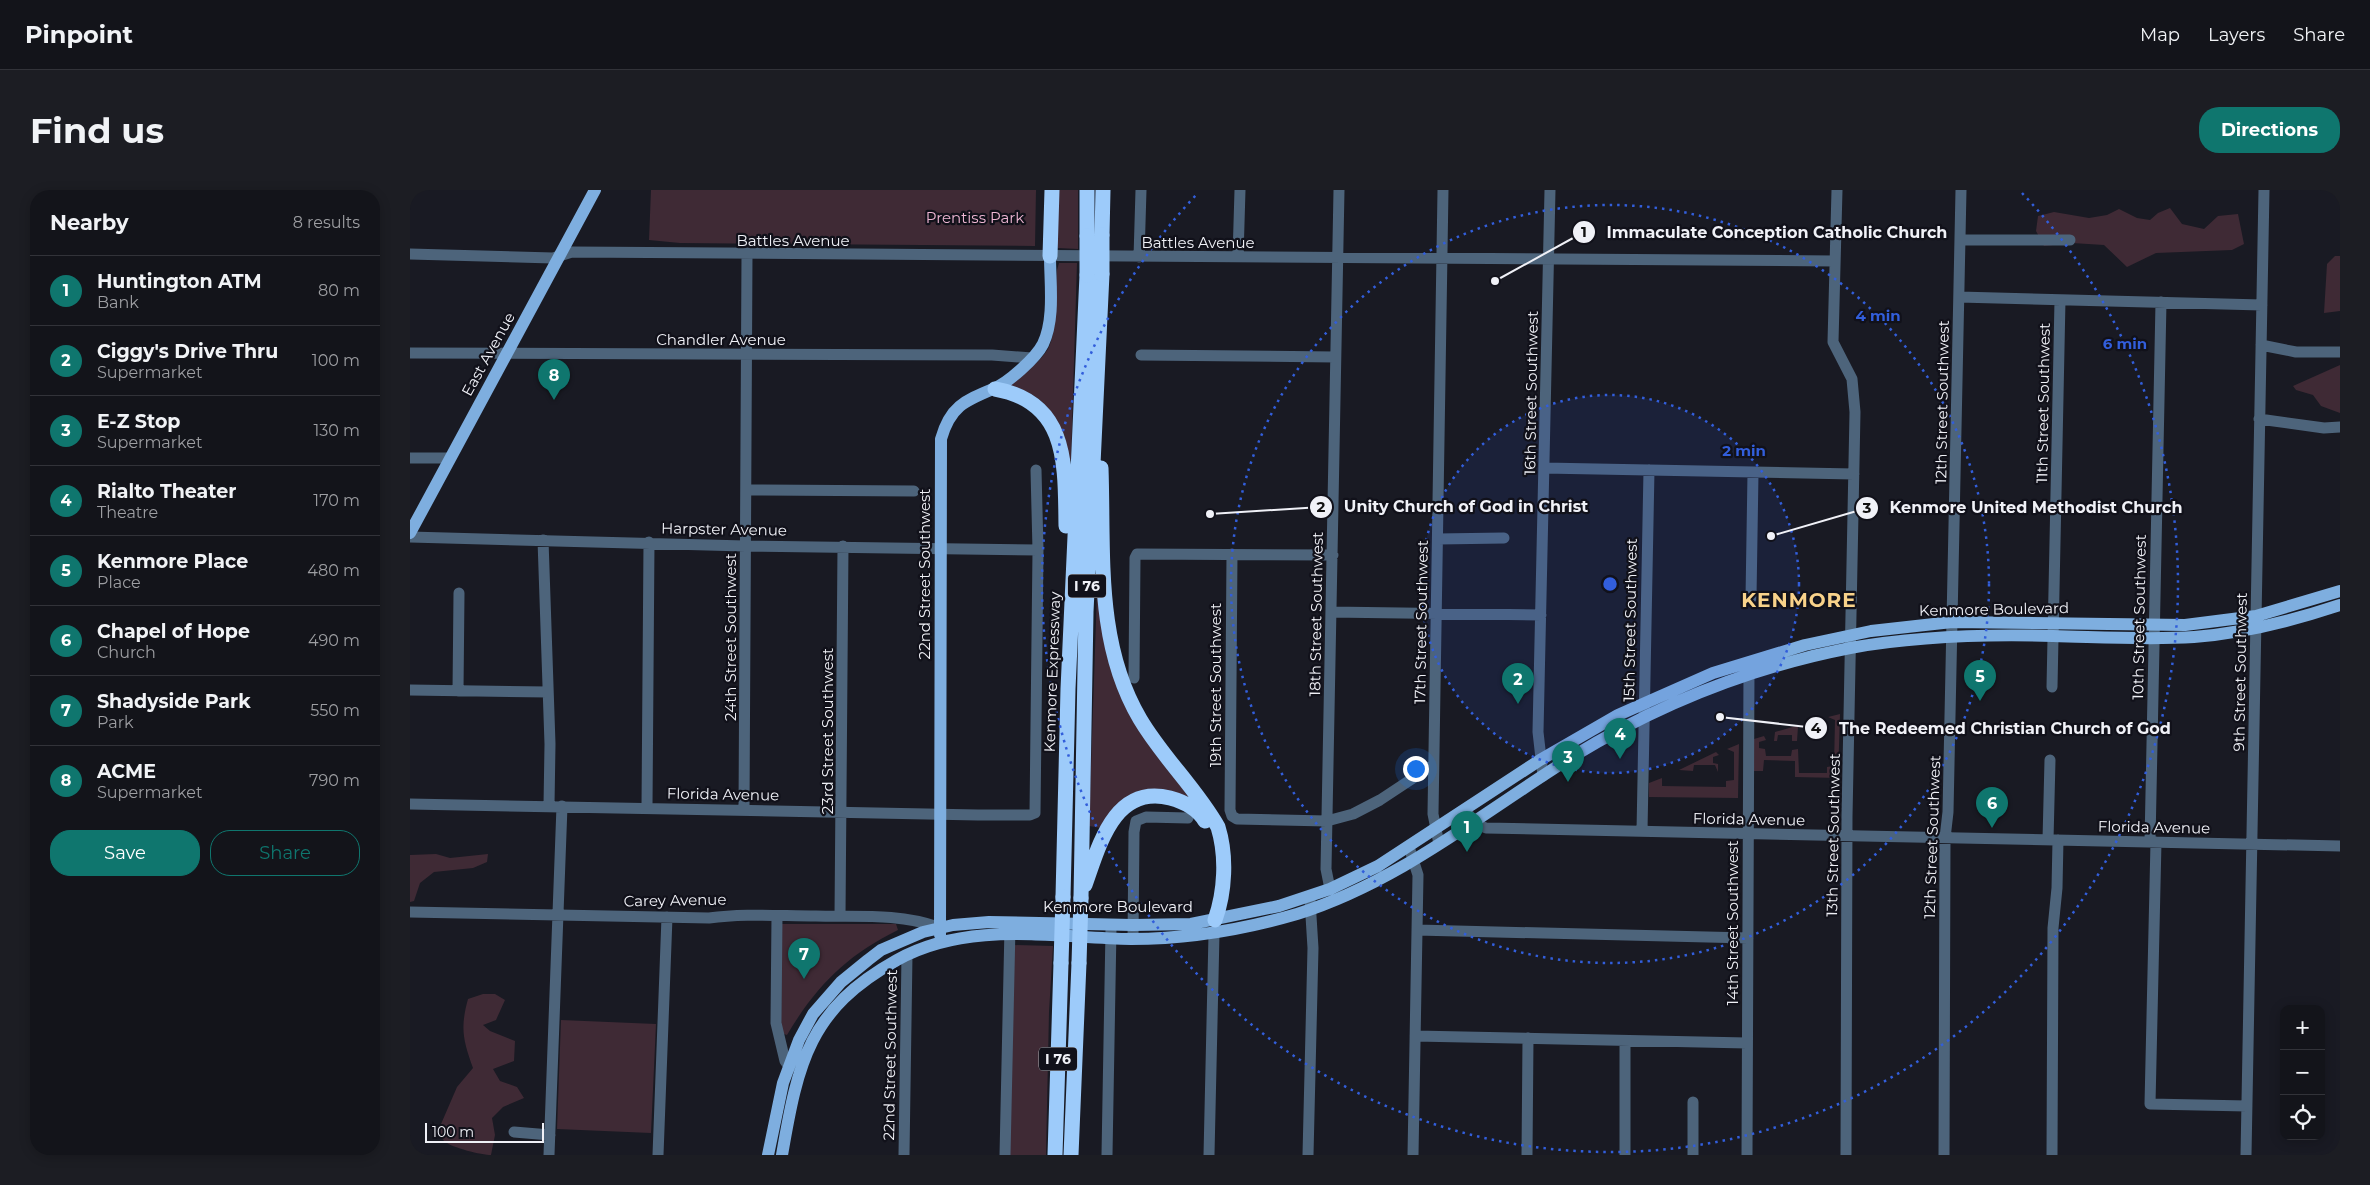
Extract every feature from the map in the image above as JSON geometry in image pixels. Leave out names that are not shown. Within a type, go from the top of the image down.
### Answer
[{"type":"highway","points":[[1050,256],[1052,190]]},
{"type":"highway","name":"Kenmore Expressway","points":[[1087,190],[1095,236]]},
{"type":"highway","name":"Kenmore Expressway","points":[[1055,1155],[1068,689],[1095,236],[1103,190]]},
{"type":"highway","name":"Kenmore Expressway","points":[[1072,1155],[1081,898],[1086,612],[1097,358],[1094,274]]},
{"type":"highway","points":[[1097,358],[1102,574],[1112,648],[1122,682],[1141,720],[1218,827],[1223,843],[1223,866],[1221,904],[1214,927]]},
{"type":"highway","points":[[995,389],[1022,397],[1043,412],[1057,435],[1062,452],[1065,470],[1068,689]]},
{"type":"highway","points":[[1081,898],[1101,839],[1108,825],[1118,813],[1138,800],[1166,797],[1188,804],[1199,812],[1212,838],[1214,858],[1211,904],[1214,927]]},
{"type":"main road","name":"East Avenue","points":[[410,533],[595,190]]},
{"type":"main road","name":"22nd Street Southwest","points":[[941,942],[938,927],[941,439],[944,428],[955,410],[980,393],[995,389],[1032,358],[1043,344],[1047,334],[1050,256]]},
{"type":"main road","name":"Kenmore Boulevard","points":[[2256,622],[2340,591]]},
{"type":"main road","name":"Kenmore Boulevard","points":[[768,1155],[806,1025],[841,982],[881,950],[938,927],[976,923],[1010,929],[1133,939],[1214,927],[1280,906],[1330,889],[1378,866],[1540,760],[1643,703],[1684,684],[1749,661],[1850,635],[1952,622],[2053,630],[2154,632],[2190,637],[2340,605]]},
{"type":"main road","name":"Kenmore Boulevard","points":[[782,1155],[794,1066],[832,1010],[844,996],[857,984],[907,955],[941,942],[1010,929],[1183,924],[1245,928],[1311,909],[1356,892],[1414,860],[1542,776],[1643,718],[1699,693],[1749,675],[1850,648],[1952,636],[2053,630]]},
{"type":"street","points":[[1139,257],[1141,190]]},
{"type":"street","points":[[1238,257],[1240,190]]},
{"type":"street","name":"18th Street Southwest","points":[[1330,889],[1326,869],[1339,190]]},
{"type":"street","name":"17th Street Southwest","points":[[1439,844],[1432,814],[1443,190]]},
{"type":"street","name":"16th Street Southwest","points":[[1542,776],[1538,732],[1550,190]]},
{"type":"street","name":"13th Street Southwest","points":[[1837,190],[1833,342],[1853,384],[1854,474],[1847,836],[1846,1155]]},
{"type":"street","name":"12th Street Southwest","points":[[1944,1155],[1945,838],[1948,812],[1961,190]]},
{"type":"street","name":"9th Street Southwest","points":[[2246,1155],[2264,190]]},
{"type":"street","points":[[1960,240],[2070,240]]},
{"type":"street","name":"Battles Avenue","points":[[410,254],[553,258],[572,252],[747,255],[1835,261]]},
{"type":"street","name":"24th Street Southwest","points":[[744,810],[747,255]]},
{"type":"street","points":[[1959,297],[2262,305]]},
{"type":"street","name":"11th Street Southwest","points":[[2052,687],[2060,300]]},
{"type":"street","name":"10th Street Southwest","points":[[2161,302],[2154,632],[2150,1104],[2247,1106]]},
{"type":"street","points":[[2261,344],[2296,352],[2340,352]]},
{"type":"street","name":"Chandler Avenue","points":[[410,353],[992,355],[1032,358]]},
{"type":"street","points":[[1141,355],[1335,357]]},
{"type":"street","points":[[2259,419],[2324,428],[2340,427]]},
{"type":"street","points":[[410,458],[449,458]]},
{"type":"street","points":[[1544,468],[1854,474]]},
{"type":"street","points":[[1036,470],[1038,550]]},
{"type":"street","name":"15th Street Southwest","points":[[1642,831],[1649,470]]},
{"type":"street","points":[[1751,598],[1753,472]]},
{"type":"street","points":[[746,490],[914,491]]},
{"type":"street","name":"Harpster Avenue","points":[[410,537],[745,546],[1038,550]]},
{"type":"street","points":[[1438,539],[1504,538]]},
{"type":"street","points":[[543,540],[548,692],[549,806]]},
{"type":"street","points":[[646,807],[649,542]]},
{"type":"street","name":"23rd Street Southwest","points":[[840,916],[843,546]]},
{"type":"street","name":"Florida Avenue","points":[[410,804],[939,814],[1030,815],[1035,813],[1038,550]]},
{"type":"street","points":[[1134,678],[1135,558],[1137,554],[1333,555]]},
{"type":"street","name":"19th Street Southwest","points":[[1232,554],[1230,810],[1232,816],[1237,819],[1327,821]]},
{"type":"street","points":[[458,691],[459,593]]},
{"type":"street","points":[[1332,612],[1541,615]]},
{"type":"street","name":"14th Street Southwest","points":[[1747,1155],[1749,661]]},
{"type":"street","points":[[410,690],[548,692]]},
{"type":"street","points":[[2050,760],[2053,840],[2058,888],[2053,928],[2052,1155]]},
{"type":"street","points":[[1327,821],[1353,814],[1380,800],[1433,765]]},
{"type":"street","points":[[549,1155],[562,806]]},
{"type":"street","points":[[1465,810],[1474,821]]},
{"type":"street","points":[[1133,939],[1134,832],[1136,821],[1146,817],[1188,818]]},
{"type":"street","name":"Florida Avenue","points":[[1474,821],[1486,828],[2340,846]]},
{"type":"street","points":[[1409,847],[1418,874],[1413,1155]]},
{"type":"street","points":[[1308,1155],[1313,948],[1310,896]]},
{"type":"street","name":"Carey Avenue","points":[[410,912],[667,917],[840,916],[899,918],[938,927]]},
{"type":"street","points":[[778,916],[776,1023],[780,1049],[794,1066]]},
{"type":"street","points":[[658,1155],[667,917]]},
{"type":"street","points":[[1108,1155],[1111,925]]},
{"type":"street","points":[[1208,1155],[1214,927]]},
{"type":"street","points":[[1005,1155],[1010,929]]},
{"type":"street","points":[[1417,930],[1748,938]]},
{"type":"street","name":"22nd Street Southwest","points":[[904,1155],[907,955]]},
{"type":"street","points":[[1415,1036],[1748,1043]]},
{"type":"street","points":[[1528,1038],[1528,1155]]},
{"type":"street","points":[[1625,1041],[1625,1155]]},
{"type":"street","points":[[1693,1102],[1693,1155]]},
{"type":"street","points":[[514,1132],[550,1134]]},
{"type":"green space","name":"Prentiss Park","points":[[651,190],[1036,190],[1035,246],[680,243],[649,240]]},
{"type":"green space","points":[[1058,190],[1078,190],[1078,249],[1058,248],[1056,239]]},
{"type":"green space","points":[[2170,208],[2182,224],[2204,229],[2218,216],[2238,214],[2244,244],[2232,250],[2156,253],[2127,267],[2104,245],[2072,243],[2044,246],[2036,231],[2038,216],[2054,212],[2089,218],[2107,215],[2119,209],[2137,218],[2150,220],[2158,213]]},
{"type":"green space","points":[[2335,256],[2340,256],[2340,311],[2324,313],[2327,264]]},
{"type":"green space","points":[[1059,263],[1077,263],[1071,460],[1067,459],[1061,432],[1050,411],[1033,395],[1007,385],[1034,365],[1048,349],[1055,321],[1057,270]]},
{"type":"green space","points":[[2340,365],[2340,413],[2321,406],[2313,395],[2296,390],[2293,386]]},
{"type":"green space","points":[[1097,591],[1100,591],[1112,670],[1195,800],[1157,792],[1101,828],[1089,826]]},
{"type":"green space","points":[[1840,714],[1838,778],[1795,777],[1795,761],[1764,760],[1763,771],[1754,771],[1754,739],[1764,736],[1766,740],[1759,742],[1759,748],[1765,749],[1766,756],[1791,756],[1792,750],[1798,749],[1799,773],[1827,773],[1827,767],[1834,766],[1835,720],[1828,717]]},
{"type":"green space","points":[[1798,727],[1797,741],[1792,741],[1792,735],[1778,735],[1777,741],[1774,741],[1775,732]]},
{"type":"green space","points":[[1739,744],[1738,798],[1649,797],[1649,783],[1662,778],[1662,786],[1726,787],[1726,781],[1734,780],[1734,752],[1727,749]]},
{"type":"green space","points":[[1716,752],[1719,755],[1713,757],[1713,763],[1718,764],[1718,772],[1715,765],[1694,765],[1693,771],[1679,770]]},
{"type":"green space","points":[[436,854],[450,858],[488,854],[487,862],[473,868],[434,872],[420,883],[414,901],[410,902],[410,855]]},
{"type":"green space","points":[[782,924],[896,924],[898,930],[863,950],[834,974],[809,1001],[787,1035],[781,1033]]},
{"type":"green space","points":[[1013,945],[1053,946],[1049,1012],[1046,1155],[1009,1155]]},
{"type":"green space","points":[[483,994],[495,994],[505,1000],[496,1020],[483,1025],[490,1031],[515,1041],[514,1061],[493,1069],[500,1081],[517,1087],[524,1098],[503,1107],[492,1118],[495,1135],[491,1155],[448,1144],[438,1131],[457,1087],[473,1068],[465,1042],[464,1018],[468,999]]},
{"type":"green space","points":[[561,1020],[656,1024],[651,1133],[557,1129]]},
{"type":"place","name":"Immaculate Conception Catholic Church","points":[[1495,281]]},
{"type":"place","name":"ACME","points":[[554,400]]},
{"type":"place","name":"Unity Church of God in Christ","points":[[1210,514]]},
{"type":"place","name":"Kenmore United Methodist Church","points":[[1771,536]]},
{"type":"place","name":"Kenmore Place","points":[[1980,701]]},
{"type":"place","name":"Ciggy's Drive Thru","points":[[1518,704]]},
{"type":"place","name":"The Redeemed Christian Church of God","points":[[1720,717]]},
{"type":"place","name":"Rialto Theater","points":[[1620,759]]},
{"type":"place","name":"E-Z Stop","points":[[1568,782]]},
{"type":"place","name":"Chapel of Hope","points":[[1992,828]]},
{"type":"place","name":"Huntington ATM","points":[[1467,852]]},
{"type":"place","name":"Shadyside Park","points":[[804,979]]},
{"type":"district","name":"KENMORE","points":[[1799,600]]}]
